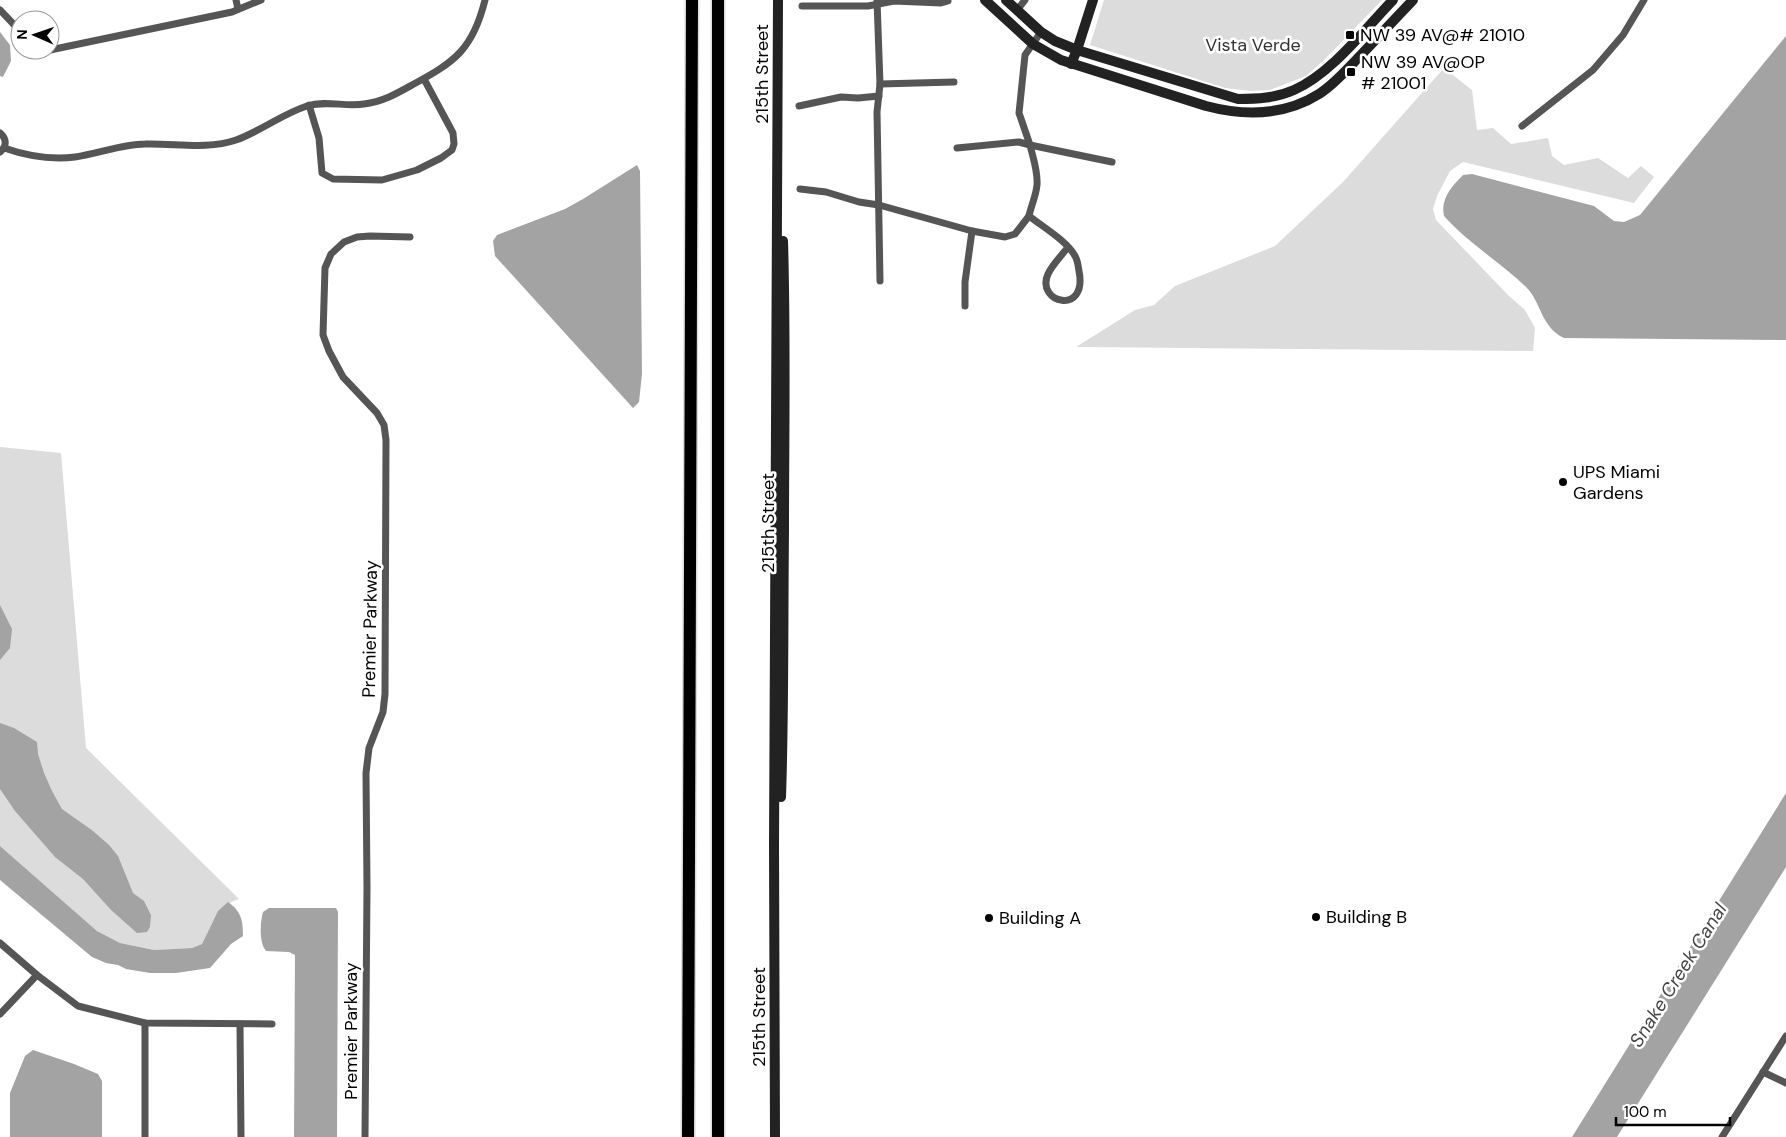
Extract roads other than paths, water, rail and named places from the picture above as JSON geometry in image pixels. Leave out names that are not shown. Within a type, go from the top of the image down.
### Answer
[{"type":"highway","points":[[688,1137],[692,0]]},
{"type":"highway","points":[[718,0],[718,1137]]},
{"type":"street","points":[[236,0],[238,9]]},
{"type":"street","points":[[60,48],[238,9],[261,0]]},
{"type":"street","points":[[0,133],[5,138],[2,150],[25,155],[60,158],[144,144],[218,144],[235,140],[309,105],[322,103],[361,105],[377,102],[442,69],[457,57],[473,36],[485,0]]},
{"type":"street","name":"215th Street","points":[[775,1137],[776,898],[774,787],[778,0]]},
{"type":"street","points":[[984,0],[1033,44],[1048,54],[1071,64],[1206,106],[1240,113],[1284,110],[1320,94],[1338,78],[1413,0]]},
{"type":"street","points":[[1006,0],[1041,32],[1055,41],[1077,50],[1238,99],[1259,99],[1294,90],[1328,68],[1393,0]]},
{"type":"street","points":[[1017,10],[1025,0]]},
{"type":"street","points":[[1071,64],[1093,0]]},
{"type":"street","points":[[1522,126],[1593,70],[1623,35],[1644,0]]},
{"type":"street","points":[[802,6],[832,7],[894,1],[948,2]]},
{"type":"street","points":[[877,2],[880,84],[877,112],[880,281]]},
{"type":"street","points":[[0,10],[10,20]]},
{"type":"street","points":[[800,188],[826,192],[859,202],[879,205],[972,231],[1005,237],[1015,234],[1029,216],[1037,186],[1036,168],[1019,113],[1025,55],[1041,32]]},
{"type":"street","points":[[309,105],[319,138],[322,173],[326,177],[333,179],[382,180],[400,176],[441,158],[452,150],[453,133],[424,79]]},
{"type":"street","points":[[880,84],[954,82]]},
{"type":"street","points":[[799,106],[841,97],[880,96]]},
{"type":"street","points":[[957,148],[1019,142],[1112,162]]},
{"type":"street","points":[[1029,216],[1068,246],[1076,257],[1080,290],[1072,299],[1063,301],[1053,298],[1047,290],[1046,281],[1048,274],[1068,246]]},
{"type":"street","points":[[965,306],[965,282],[972,231]]},
{"type":"street","name":"Premier Parkway","points":[[365,1137],[366,772],[369,748],[383,712],[385,694],[386,440],[384,425],[377,413],[343,377],[323,335],[325,268],[331,254],[344,242],[357,237],[410,237]]},
{"type":"street","points":[[0,943],[37,975],[78,1006],[145,1023],[272,1024]]},
{"type":"street","points":[[0,1014],[37,975]]},
{"type":"street","points":[[145,1023],[145,1137]]},
{"type":"street","points":[[240,1024],[240,1137]]},
{"type":"street","points":[[1722,1137],[1786,1036]]},
{"type":"street","points":[[1763,1072],[1786,1083]]},
{"type":"water","points":[[0,32],[10,45],[11,61],[3,77],[0,76]]},
{"type":"water","points":[[1786,36],[1786,340],[1564,338],[1550,327],[1526,287],[1463,235],[1444,216],[1445,198],[1451,188],[1463,175],[1472,174],[1594,206],[1614,221],[1624,222],[1640,215]]},
{"type":"water","points":[[637,165],[640,171],[642,374],[639,402],[633,408],[495,256],[493,241],[497,235],[565,209]]},
{"type":"water","points":[[0,605],[12,629],[10,648],[0,660]]},
{"type":"water","points":[[0,723],[14,728],[37,742],[38,754],[44,773],[62,809],[93,831],[118,856],[133,893],[144,901],[151,915],[150,927],[147,932],[137,933],[111,910],[83,879],[55,857],[15,811],[0,789]]},
{"type":"water","name":"Snake Creek Canal","points":[[1786,793],[1786,867],[1617,1137],[1572,1137]]},
{"type":"water","points":[[0,846],[97,931],[120,943],[154,950],[192,948],[202,944],[218,911],[228,902],[236,909],[240,916],[243,936],[231,944],[210,968],[176,973],[150,973],[106,963],[92,957],[0,880]]},
{"type":"water","points":[[269,908],[336,908],[338,912],[337,1137],[294,1137],[295,955],[289,952],[266,951],[261,938],[261,922],[263,912]]},
{"type":"water","points":[[33,1050],[98,1074],[102,1081],[102,1137],[10,1137],[10,1093],[25,1056]]},
{"type":"place","name":"NW 39 AV@# 21010","points":[[1350,35]]},
{"type":"place","name":"NW 39 AV@OP # 21001","points":[[1351,72]]},
{"type":"place","name":"UPS Miami Gardens","points":[[1563,482]]},
{"type":"place","name":"Building B","points":[[1316,917]]},
{"type":"place","name":"Building A","points":[[989,918]]},
{"type":"park label","name":"Vista Verde","points":[[1253,45]]}]
